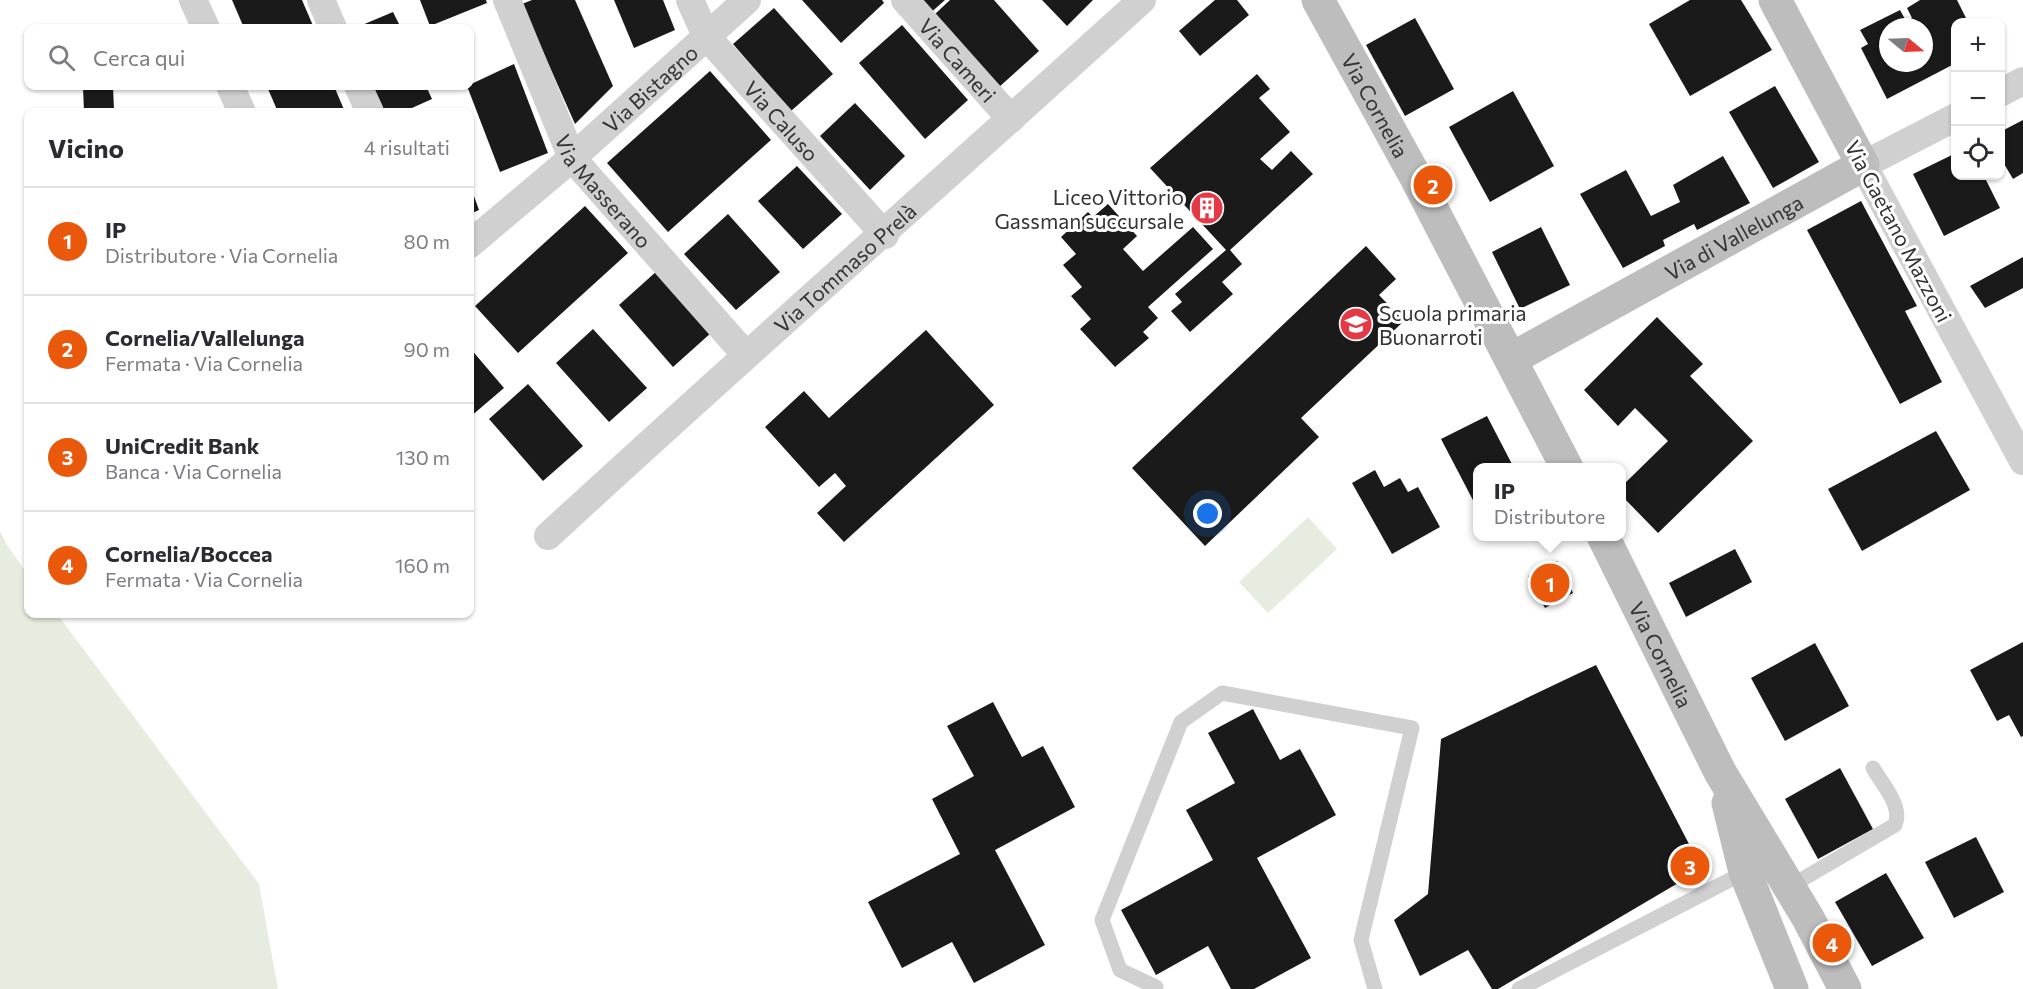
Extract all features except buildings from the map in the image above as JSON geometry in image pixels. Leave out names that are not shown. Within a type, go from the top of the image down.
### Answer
[{"type":"street","points":[[193,0],[204,24]]},
{"type":"street","points":[[321,0],[331,24]]},
{"type":"street","name":"Via Masserano","points":[[507,0],[572,158],[746,354]]},
{"type":"street","name":"Via Caluso","points":[[690,0],[706,36],[885,235]]},
{"type":"street","name":"Via Bistagno","points":[[474,241],[572,158],[747,0]]},
{"type":"street","name":"Via Cameri","points":[[905,0],[1011,119]]},
{"type":"street","name":"Via Tommaso Prelà","points":[[548,536],[746,354],[885,235],[1142,0]]},
{"type":"street","name":"Via Cornelia","points":[[1318,0],[1414,174],[1564,463]]},
{"type":"street","name":"Via Gaetano Mazzoni","points":[[1775,0],[2023,461]]},
{"type":"street","points":[[2005,91],[2023,81]]},
{"type":"street","points":[[232,90],[240,108]]},
{"type":"street","points":[[360,90],[368,108]]},
{"type":"street","name":"Via di Vallelunga","points":[[1511,359],[1863,165],[1951,120]]},
{"type":"street","name":"Via Cornelia","points":[[1605,541],[1720,772],[1789,887],[1845,989]]},
{"type":"street","name":"Via Cornelia","points":[[1720,772],[1744,872],[1792,989]]},
{"type":"lane","points":[[1156,987],[1120,970],[1102,920],[1181,722],[1222,693],[1412,728],[1361,940],[1375,989]]},
{"type":"lane","points":[[1789,887],[1895,825],[1898,817],[1896,807],[1873,768]]},
{"type":"lane","points":[[1519,989],[1744,872]]},
{"type":"shaded area","points":[[1308,517],[1337,549],[1268,613],[1239,582]]},
{"type":"shaded area","points":[[0,531],[24,569],[24,618],[60,618],[259,884],[278,989],[0,989]]},
{"type":"place","name":"Cornelia/Vallelunga","points":[[1433,185]]},
{"type":"place","name":"Liceo Vittorio Gassman succursale","points":[[1207,208]]},
{"type":"place","name":"Scuola primaria Buonarroti","points":[[1356,324]]},
{"type":"place","name":"IP","points":[[1550,583]]},
{"type":"place","name":"UniCredit Bank","points":[[1690,866]]},
{"type":"place","name":"Cornelia/Boccea","points":[[1832,943]]}]
